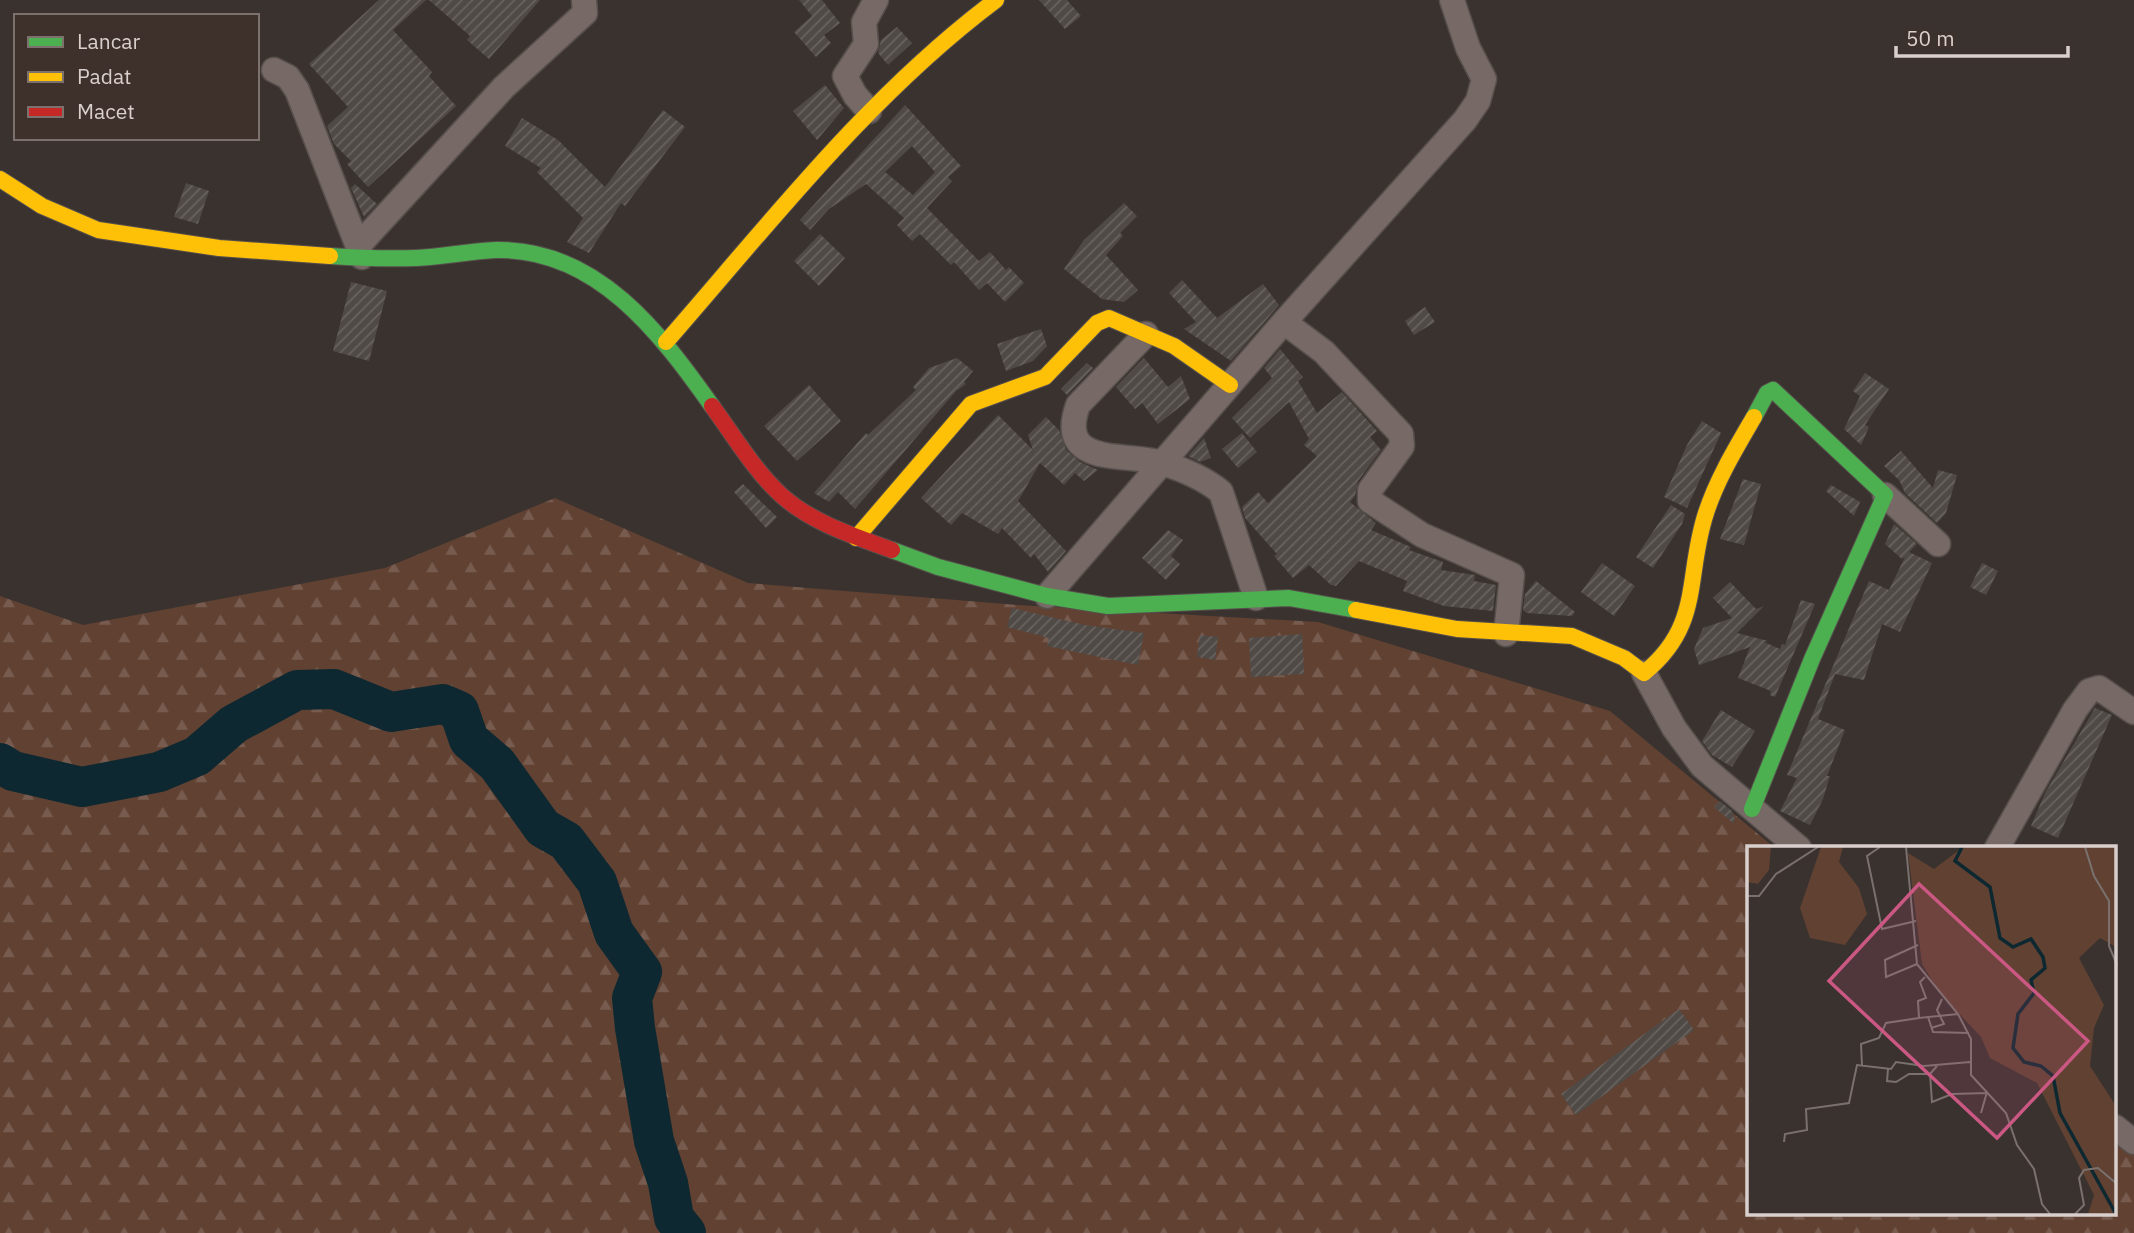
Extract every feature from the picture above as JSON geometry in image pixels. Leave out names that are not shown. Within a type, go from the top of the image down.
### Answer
[{"type":"street","points":[[360,252],[504,87],[585,13],[584,0]]},
{"type":"street","points":[[666,342],[869,111],[953,32],[996,0]]},
{"type":"street","points":[[1047,596],[1160,462],[1465,120],[1478,101],[1484,79],[1468,48],[1452,0]]},
{"type":"street","points":[[866,4],[866,44],[845,76],[855,95],[869,111]]},
{"type":"street","points":[[274,71],[288,77],[297,90],[360,252]]},
{"type":"street","points":[[0,179],[41,206],[98,230],[219,248],[360,252],[417,258],[498,250],[540,256],[578,270],[620,295],[666,342],[762,475],[804,513],[856,538],[938,567],[1047,596],[1117,607],[1256,597],[1289,598],[1457,629],[1572,636],[1624,658],[1644,673],[1674,729],[1702,766],[1797,846]]},
{"type":"street","points":[[856,538],[971,404],[984,397],[1035,384],[1097,323],[1109,318],[1174,346],[1230,385]]},
{"type":"street","points":[[1284,323],[1324,352],[1401,434],[1402,446],[1370,490],[1370,501],[1422,535],[1512,575],[1506,634]]},
{"type":"street","points":[[1146,334],[1078,405],[1075,428],[1079,440],[1091,452],[1116,459],[1160,462],[1212,484],[1221,492],[1256,597]]},
{"type":"street","points":[[1644,673],[1662,662],[1676,644],[1692,593],[1697,546],[1706,514],[1719,480],[1768,393],[1773,390],[1783,396],[1938,544]]},
{"type":"street","points":[[1752,809],[1812,659],[1885,495]]},
{"type":"street","points":[[1998,846],[2075,710],[2089,691],[2099,688],[2134,712]]},
{"type":"street","points":[[2116,1128],[2134,1142]]},
{"type":"green space","points":[[555,498],[748,583],[1018,605],[1318,622],[1610,711],[1773,846],[1747,846],[1747,1216],[2116,1216],[2116,1128],[2134,1143],[2134,1233],[0,1233],[0,596],[83,625],[385,568]]},
{"type":"building","points":[[379,0],[426,0],[393,30],[432,72],[429,76],[456,106],[368,187],[347,164],[351,161],[334,144],[327,126],[348,107],[309,64]]},
{"type":"building","points":[[429,0],[540,0],[489,59],[467,40],[470,36]]},
{"type":"building","points":[[799,0],[822,0],[840,23],[824,35],[831,43],[816,57],[794,32],[812,16]]},
{"type":"building","points":[[1039,0],[1067,0],[1081,16],[1065,29]]},
{"type":"building","points":[[897,27],[912,43],[888,65],[878,53],[881,40]]},
{"type":"building","points":[[825,85],[844,108],[817,140],[793,111]]},
{"type":"building","points":[[905,105],[961,166],[948,177],[952,181],[927,208],[979,261],[990,252],[1006,270],[1009,267],[1024,283],[1005,302],[987,283],[979,290],[954,262],[951,265],[920,234],[912,241],[897,225],[904,218],[866,184],[829,209],[810,230],[800,220]],"holes":[[[912,146],[935,172],[913,195],[885,172]]]},
{"type":"building","points":[[663,110],[685,127],[625,206],[621,203],[589,253],[567,242],[583,218],[537,172],[541,168],[505,146],[522,118],[558,140],[605,187]]},
{"type":"building","points":[[186,183],[209,191],[198,224],[174,217]]},
{"type":"building","points":[[355,184],[377,204],[364,217],[351,188]]},
{"type":"building","points":[[1124,203],[1137,216],[1120,233],[1123,236],[1106,255],[1138,290],[1124,302],[1102,299],[1064,269],[1084,240]]},
{"type":"building","points":[[820,234],[845,258],[819,286],[794,261]]},
{"type":"building","points":[[1182,280],[1217,318],[1263,284],[1279,305],[1231,361],[1184,329],[1196,322],[1169,293]]},
{"type":"building","points":[[351,282],[387,291],[369,361],[333,351]]},
{"type":"building","points":[[1425,307],[1435,322],[1414,335],[1405,321]]},
{"type":"building","points":[[1041,329],[1047,346],[1033,361],[1006,371],[997,344]]},
{"type":"building","points":[[1280,349],[1303,377],[1298,381],[1317,413],[1342,392],[1377,431],[1370,437],[1381,450],[1358,481],[1355,496],[1350,502],[1376,523],[1371,530],[1411,547],[1409,550],[1443,562],[1441,570],[1475,575],[1474,581],[1496,585],[1493,611],[1444,606],[1403,591],[1407,581],[1359,561],[1336,586],[1331,585],[1309,565],[1293,578],[1274,556],[1277,554],[1245,518],[1242,507],[1258,492],[1268,503],[1317,456],[1304,445],[1309,439],[1289,402],[1250,438],[1232,418],[1272,378],[1264,368]]},
{"type":"building","points":[[957,358],[973,371],[964,382],[966,384],[956,391],[855,509],[838,492],[829,502],[814,493],[866,433],[868,435],[916,390],[913,387],[929,368]]},
{"type":"building","points":[[1144,358],[1168,387],[1181,376],[1190,399],[1158,424],[1142,403],[1135,409],[1116,387]]},
{"type":"building","points":[[1087,363],[1093,368],[1067,395],[1061,389]]},
{"type":"building","points":[[1865,373],[1889,389],[1865,425],[1869,427],[1861,445],[1844,429],[1860,396],[1853,391]]},
{"type":"building","points":[[809,385],[841,421],[797,461],[764,426]]},
{"type":"building","points":[[998,415],[1033,450],[1028,435],[1046,417],[1059,430],[1066,450],[1080,462],[1098,470],[1084,481],[1075,473],[1064,485],[1040,463],[1018,501],[1066,551],[1048,572],[1034,554],[1031,558],[1002,528],[998,534],[962,513],[951,525],[921,498]]},
{"type":"building","points":[[1702,421],[1721,433],[1687,508],[1664,497],[1687,445]]},
{"type":"building","points":[[1242,433],[1257,452],[1238,468],[1222,449]]},
{"type":"building","points":[[1204,438],[1211,458],[1200,462],[1188,456]]},
{"type":"building","points":[[1901,451],[1933,488],[1938,470],[1957,475],[1946,513],[1937,523],[1905,493],[1899,480],[1884,466]]},
{"type":"building","points":[[1743,479],[1761,484],[1744,545],[1720,539]]},
{"type":"building","points":[[743,484],[777,517],[766,528],[734,492]]},
{"type":"building","points":[[1831,485],[1860,502],[1854,516],[1826,491]]},
{"type":"building","points":[[1671,505],[1685,514],[1682,524],[1653,568],[1636,557]]},
{"type":"building","points":[[1894,524],[1917,544],[1909,552],[1932,563],[1900,632],[1882,624],[1864,680],[1835,674],[1818,719],[1845,730],[1827,776],[1830,776],[1823,799],[1810,825],[1780,811],[1797,778],[1787,775],[1869,581],[1889,590],[1905,557],[1902,559],[1885,544]]},
{"type":"building","points":[[1168,530],[1183,540],[1171,556],[1180,564],[1166,580],[1142,558]]},
{"type":"building","points":[[1602,563],[1635,586],[1614,616],[1581,592]]},
{"type":"building","points":[[1982,563],[1998,571],[1986,595],[1970,587]]},
{"type":"building","points":[[1536,581],[1575,612],[1572,616],[1527,613],[1523,610],[1525,594]]},
{"type":"building","points":[[1730,582],[1756,609],[1764,606],[1737,633],[1768,641],[1764,642],[1780,649],[1782,644],[1785,645],[1801,600],[1815,604],[1775,697],[1770,695],[1771,691],[1738,678],[1750,647],[1699,665],[1694,649],[1703,628],[1732,618],[1713,598]]},
{"type":"building","points":[[1012,608],[1085,625],[1144,633],[1138,665],[1047,646],[1049,638],[1007,627]]},
{"type":"building","points":[[1302,634],[1304,674],[1251,677],[1249,638]]},
{"type":"building","points":[[1200,635],[1218,637],[1215,660],[1197,657]]},
{"type":"building","points":[[2095,708],[2112,715],[2058,838],[2031,826],[2045,793]]},
{"type":"building","points":[[1721,710],[1755,731],[1732,767],[1712,755],[1702,741]]},
{"type":"building","points":[[1720,801],[1732,811],[1735,820],[1733,823],[1714,807]]},
{"type":"building","points":[[1679,1009],[1694,1030],[1576,1115],[1561,1094]]},
{"type":"waterway","points":[[0,763],[13,771],[82,787],[159,772],[197,756],[234,724],[297,690],[334,689],[391,712],[443,704],[459,711],[469,740],[497,764],[543,828],[566,841],[597,882],[614,933],[642,972],[632,998],[654,1141],[668,1183],[674,1218],[686,1233]]},
{"type":"traffic: fast","points":[[330,256],[416,258],[496,250],[532,253],[565,263],[595,279],[647,324],[712,406]]},
{"type":"traffic: fast","points":[[1752,809],[1812,659],[1885,495],[1773,390],[1767,393],[1754,417]]},
{"type":"traffic: fast","points":[[892,550],[938,567],[1047,596],[1108,606],[1289,598],[1356,610]]},
{"type":"traffic: slow","points":[[666,342],[822,162],[863,119],[905,77],[996,0]]},
{"type":"traffic: slow","points":[[0,179],[42,206],[98,230],[219,248],[330,256]]},
{"type":"traffic: slow","points":[[856,538],[971,404],[1045,377],[1097,323],[1109,318],[1174,346],[1230,385]]},
{"type":"traffic: slow","points":[[1356,610],[1457,629],[1572,636],[1624,658],[1644,673],[1663,655],[1676,637],[1689,599],[1700,536],[1710,500],[1754,417]]},
{"type":"traffic: jam","points":[[712,406],[762,475],[793,505],[834,528],[892,550]]}]
